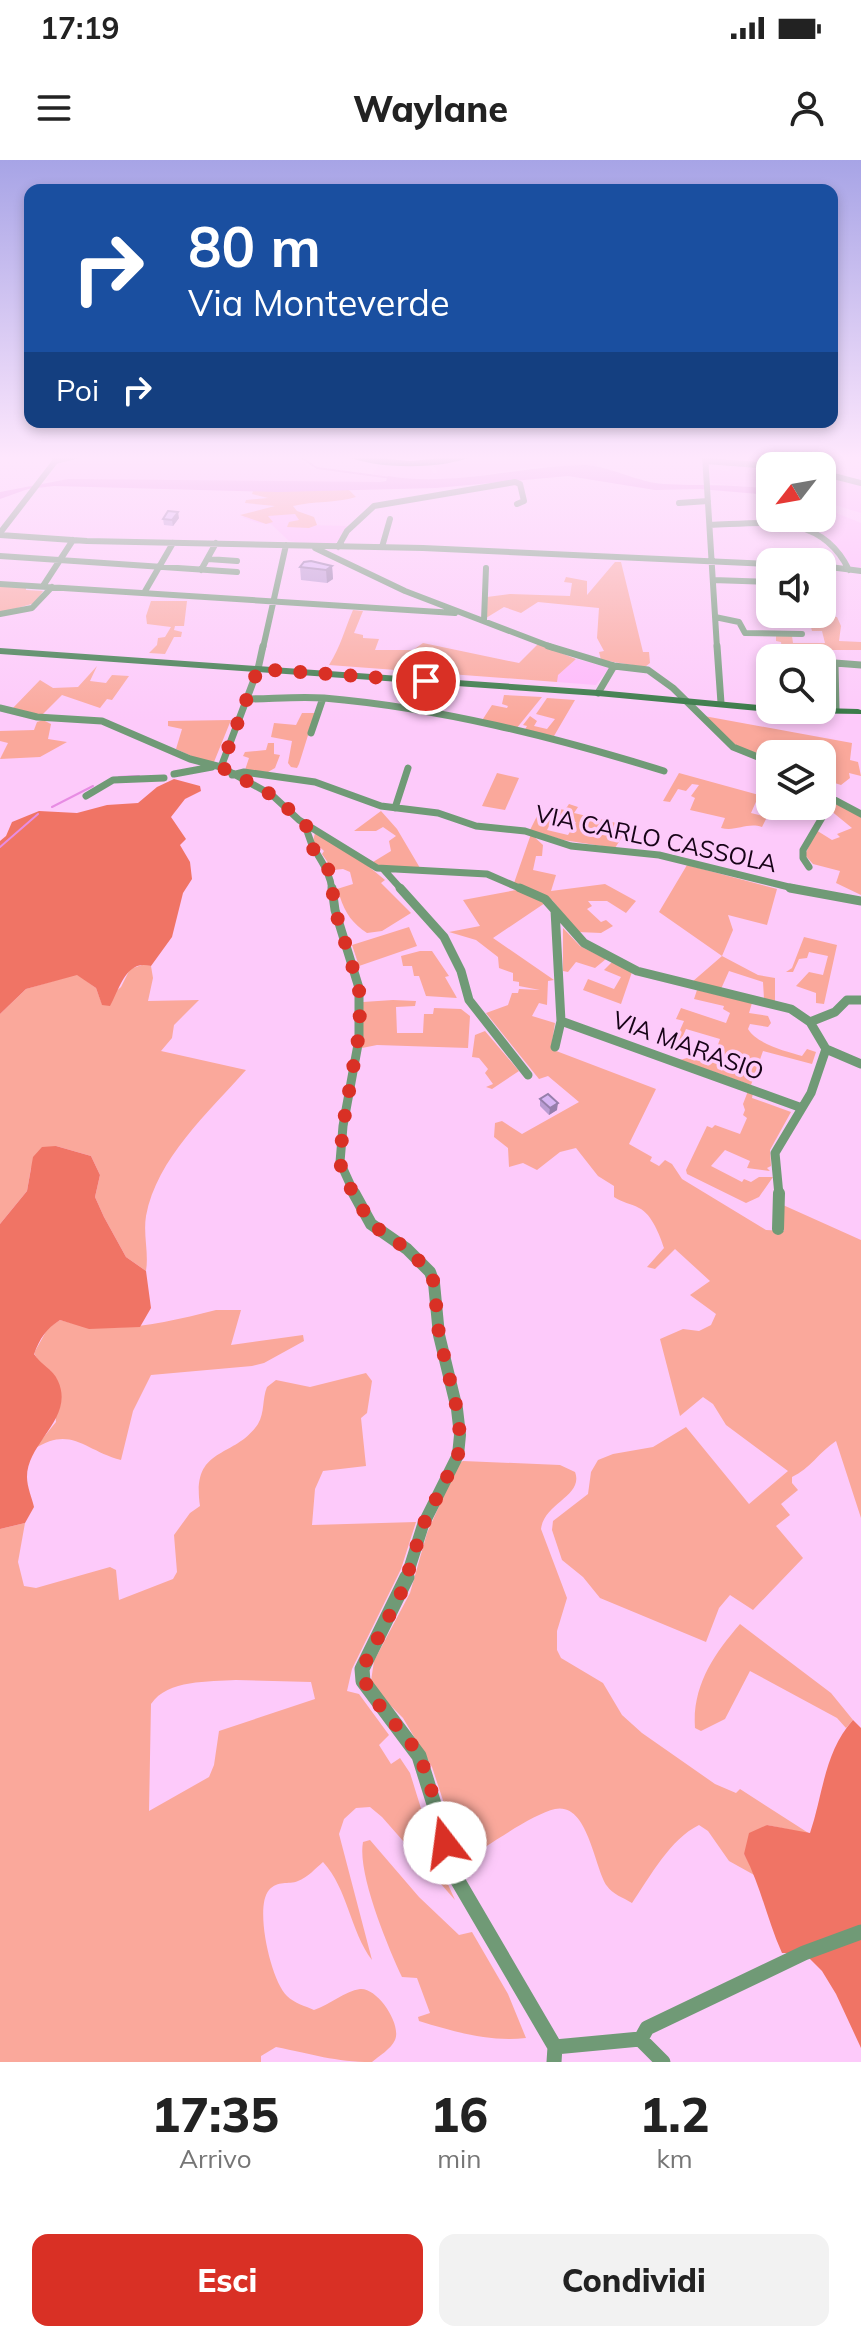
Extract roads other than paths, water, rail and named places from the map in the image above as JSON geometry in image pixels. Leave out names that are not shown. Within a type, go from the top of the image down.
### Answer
[{"type":"main road","points":[[0,651],[756,705]]},
{"type":"main road","points":[[836,709],[859,712]]},
{"type":"main road","points":[[836,711],[859,712]]},
{"type":"street","points":[[43,586],[71,544]]},
{"type":"street","points":[[144,593],[173,544]]},
{"type":"street","points":[[201,570],[216,544]]},
{"type":"street","points":[[243,544],[756,564]]},
{"type":"street","points":[[710,544],[721,703]]},
{"type":"street","points":[[830,544],[838,550],[849,570]]},
{"type":"street","points":[[217,767],[258,669],[286,545]]},
{"type":"street","points":[[315,546],[316,550],[373,577],[574,656],[648,670],[685,700],[733,747],[756,756]]},
{"type":"street","points":[[0,556],[237,572]]},
{"type":"street","points":[[208,559],[237,561]]},
{"type":"street","points":[[484,620],[486,568]]},
{"type":"street","points":[[836,568],[861,571]]},
{"type":"street","points":[[713,580],[756,582]]},
{"type":"street","points":[[0,584],[465,613]]},
{"type":"street","points":[[0,614],[32,608],[52,587]]},
{"type":"street","points":[[715,617],[739,622],[745,633],[802,634]]},
{"type":"street","points":[[836,663],[861,665]]},
{"type":"street","points":[[598,693],[614,666]]},
{"type":"street","points":[[245,699],[283,696],[323,698],[439,715],[559,739],[664,771]]},
{"type":"street","points":[[311,733],[323,698]]},
{"type":"street","points":[[0,708],[37,717],[102,721],[217,767],[272,795],[306,824],[383,870],[444,937],[461,971],[469,1000],[528,1075]]},
{"type":"street","points":[[174,774],[217,767]]},
{"type":"street","points":[[395,808],[408,768]]},
{"type":"street","name":"VIA CARLO CASSOLA","points":[[231,775],[244,772],[315,782],[370,804],[438,813],[476,826],[525,831],[571,846],[659,855],[763,883],[861,901]]},
{"type":"street","points":[[86,796],[101,785],[123,777],[164,778]]},
{"type":"street","points":[[836,801],[861,814]]},
{"type":"street","points":[[809,867],[803,858],[803,850],[821,820]]},
{"type":"street","points":[[306,824],[308,842],[330,872],[335,910],[359,988],[360,1028],[340,1162],[348,1185],[371,1224],[407,1249],[430,1272],[434,1283],[439,1335],[457,1409],[460,1435],[458,1455],[423,1525],[403,1589],[362,1669],[363,1681],[419,1756],[458,1881],[554,2054],[623,2037],[641,2039],[663,2062]]},
{"type":"street","points":[[383,870],[487,874],[545,899],[584,943],[637,971],[791,1009],[810,1022],[826,1049],[861,1064]]},
{"type":"street","points":[[555,910],[561,1021],[555,1047]]},
{"type":"street","points":[[810,1022],[833,1013],[843,1007],[847,1000],[861,1000]]},
{"type":"street","name":"VIA MARASIO","points":[[561,1021],[802,1108]]},
{"type":"street","points":[[778,1229],[779,1183],[775,1153],[811,1093],[826,1049]]},
{"type":"street","points":[[641,2039],[647,2028],[804,1953],[861,1932]]},
{"type":"waterway","points":[[119,777],[139,776]]},
{"type":"waterway","points":[[52,807],[93,786]]},
{"type":"waterway","points":[[0,847],[38,814]]}]
